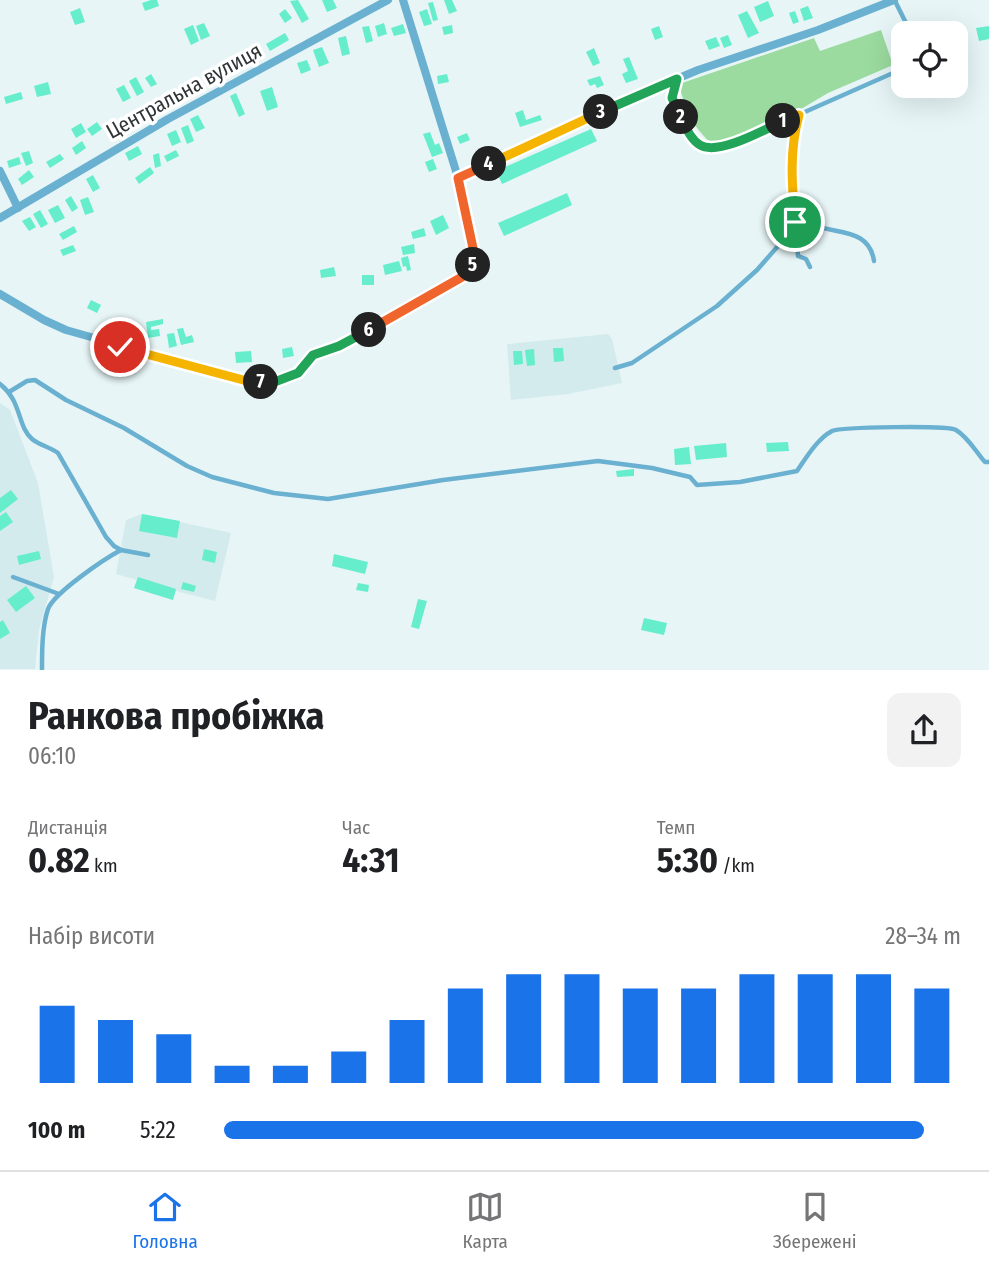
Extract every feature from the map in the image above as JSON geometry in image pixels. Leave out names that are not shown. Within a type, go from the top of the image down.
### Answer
[{"type":"street","name":"Центральна вулиця","points":[[0,218],[180,113],[388,0]]},
{"type":"street","points":[[0,293],[66,330],[238,379],[270,382],[298,373],[313,355],[361,335],[462,277],[476,262],[458,178],[403,0]]},
{"type":"street","points":[[458,178],[677,79],[895,1]]},
{"type":"street","points":[[0,172],[18,208]]},
{"type":"lane","points":[[895,1],[905,21]]},
{"type":"lane","points":[[677,79],[672,98],[691,137],[699,145],[718,149],[891,73]]},
{"type":"lane","points":[[799,115],[791,166],[795,222],[798,256],[806,259],[810,267]]},
{"type":"lane","points":[[794,208],[812,224],[840,230],[866,242],[872,247],[874,261]]},
{"type":"lane","points":[[615,368],[632,363],[717,306],[757,270],[795,222]]},
{"type":"lane","points":[[9,392],[27,381],[35,380],[66,400],[124,428],[187,466],[212,477],[274,493],[328,499],[443,480],[598,461],[652,468],[690,477],[697,485],[740,482],[797,471],[817,444],[834,430],[932,427],[955,429],[985,462],[989,462]]},
{"type":"lane","points":[[0,384],[14,398],[33,440],[58,453],[106,537],[121,550],[148,555]]},
{"type":"lane","points":[[42,670],[46,616],[53,600],[105,559],[121,550]]},
{"type":"lane","points":[[13,577],[60,595]]},
{"type":"shaded area","points":[[608,334],[612,339],[622,383],[568,394],[511,400],[507,344]]},
{"type":"shaded area","points":[[0,403],[10,410],[38,483],[54,577],[39,630],[35,669],[0,669]]},
{"type":"shaded area","points":[[142,514],[231,533],[215,601],[176,591],[173,600],[134,588],[137,580],[116,574],[126,520]]},
{"type":"green space","points":[[881,30],[891,66],[828,93],[796,112],[714,146],[700,132],[687,111],[679,84],[814,38],[820,51]]},
{"type":"building","points":[[157,0],[159,6],[145,11],[142,3]]},
{"type":"building","points":[[298,0],[309,19],[302,23],[290,1]]},
{"type":"building","points":[[322,0],[333,0],[337,8],[327,12]]},
{"type":"building","points":[[444,0],[452,0],[457,11],[449,14]]},
{"type":"building","points":[[768,1],[774,16],[760,22],[754,7]]},
{"type":"building","points":[[433,2],[438,20],[433,21],[428,3]]},
{"type":"building","points":[[808,6],[813,18],[804,21],[800,9]]},
{"type":"building","points":[[80,8],[85,22],[75,25],[70,12]]},
{"type":"building","points":[[285,9],[292,18],[285,23],[279,14]]},
{"type":"building","points":[[427,9],[432,24],[424,26],[419,12]]},
{"type":"building","points":[[747,11],[759,33],[748,38],[738,15]]},
{"type":"building","points":[[795,11],[799,22],[793,24],[789,13]]},
{"type":"building","points":[[204,23],[210,36],[201,40],[196,26]]},
{"type":"building","points":[[384,23],[387,34],[378,37],[375,26]]},
{"type":"building","points":[[403,24],[406,33],[394,36],[391,28]]},
{"type":"building","points":[[193,25],[199,41],[191,45],[184,29]]},
{"type":"building","points":[[452,25],[453,33],[444,35],[442,27]]},
{"type":"building","points":[[369,26],[373,41],[366,43],[362,27]]},
{"type":"building","points":[[659,26],[663,37],[655,40],[651,29]]},
{"type":"building","points":[[989,26],[989,39],[979,41],[976,28]]},
{"type":"building","points":[[285,33],[289,40],[270,51],[266,44]]},
{"type":"building","points":[[728,35],[732,45],[724,48],[720,38]]},
{"type":"building","points":[[346,36],[350,54],[342,56],[338,38]]},
{"type":"building","points":[[716,37],[720,46],[709,50],[705,41]]},
{"type":"building","points":[[322,47],[329,63],[319,67],[313,50]]},
{"type":"building","points":[[594,48],[600,63],[593,66],[586,52]]},
{"type":"building","points":[[629,57],[638,79],[626,83],[622,74],[628,71],[623,59]]},
{"type":"building","points":[[239,58],[243,65],[232,71],[228,64]]},
{"type":"building","points":[[307,60],[311,70],[301,74],[297,63]]},
{"type":"building","points":[[214,67],[220,78],[208,84],[202,74]]},
{"type":"building","points":[[151,74],[157,84],[151,87],[145,78]]},
{"type":"building","points":[[447,74],[449,82],[438,84],[437,76]]},
{"type":"building","points":[[600,76],[604,85],[597,88],[595,84],[590,86],[587,80]]},
{"type":"building","points":[[136,77],[144,92],[137,96],[129,81]]},
{"type":"building","points":[[196,81],[200,87],[186,95],[182,88]]},
{"type":"building","points":[[48,82],[51,94],[37,97],[34,86]]},
{"type":"building","points":[[124,85],[131,98],[123,102],[116,89]]},
{"type":"building","points":[[272,87],[278,107],[267,111],[260,91]]},
{"type":"building","points":[[21,92],[23,99],[6,104],[4,97]]},
{"type":"building","points":[[236,93],[245,114],[239,117],[230,96]]},
{"type":"building","points":[[523,110],[526,120],[540,115],[542,120],[520,127],[515,113]]},
{"type":"building","points":[[198,115],[205,128],[196,132],[190,119]]},
{"type":"building","points":[[126,116],[130,123],[118,130],[114,123]]},
{"type":"building","points":[[97,122],[102,129],[92,136],[87,129]]},
{"type":"building","points":[[81,123],[86,132],[76,138],[71,129]]},
{"type":"building","points":[[188,125],[194,141],[187,144],[181,128]]},
{"type":"building","points":[[591,129],[597,141],[502,184],[496,171]]},
{"type":"building","points":[[176,130],[181,142],[172,146],[167,134]]},
{"type":"building","points":[[430,132],[435,145],[439,143],[443,153],[432,157],[423,134]]},
{"type":"building","points":[[467,133],[470,140],[460,144],[457,137]]},
{"type":"building","points":[[82,141],[86,148],[76,155],[72,148]]},
{"type":"building","points":[[138,146],[142,154],[129,161],[125,153]]},
{"type":"building","points":[[176,150],[179,156],[167,162],[164,156]]},
{"type":"building","points":[[29,151],[33,163],[26,166],[21,153]]},
{"type":"building","points":[[159,153],[161,166],[155,168],[153,155]]},
{"type":"building","points":[[60,154],[64,159],[50,168],[46,162]]},
{"type":"building","points":[[19,157],[21,164],[9,168],[7,161]]},
{"type":"building","points":[[433,159],[437,169],[429,172],[425,162]]},
{"type":"building","points":[[150,167],[154,173],[139,184],[135,178]]},
{"type":"building","points":[[29,170],[34,177],[22,185],[18,179]]},
{"type":"building","points":[[93,175],[100,188],[93,192],[86,179]]},
{"type":"building","points":[[567,193],[572,205],[504,236],[498,223]]},
{"type":"building","points":[[71,196],[78,208],[72,212],[65,200]]},
{"type":"building","points":[[88,197],[94,212],[85,215],[80,200]]},
{"type":"building","points":[[58,205],[65,218],[55,223],[48,210]]},
{"type":"building","points":[[40,210],[48,224],[41,228],[33,214]]},
{"type":"building","points":[[443,215],[449,228],[436,235],[430,221]]},
{"type":"building","points":[[30,217],[36,227],[29,231],[22,221]]},
{"type":"building","points":[[74,226],[77,232],[63,240],[59,234]]},
{"type":"building","points":[[424,228],[426,236],[413,239],[411,232]]},
{"type":"building","points":[[414,244],[415,253],[403,255],[401,247]]},
{"type":"building","points":[[73,245],[76,251],[63,256],[60,250]]},
{"type":"building","points":[[408,256],[411,270],[407,271],[401,258]]},
{"type":"building","points":[[399,261],[402,271],[385,275],[383,265]]},
{"type":"building","points":[[334,267],[336,276],[321,278],[320,270]]},
{"type":"building","points":[[362,275],[374,275],[374,285],[362,285]]},
{"type":"building","points":[[91,300],[101,305],[97,313],[87,308]]},
{"type":"building","points":[[163,319],[163,324],[151,327],[151,330],[159,329],[160,336],[148,338],[146,322]]},
{"type":"building","points":[[183,328],[186,337],[192,335],[194,342],[181,345],[177,329]]},
{"type":"building","points":[[174,333],[177,346],[169,348],[167,334]]},
{"type":"building","points":[[292,347],[294,356],[283,358],[282,349]]},
{"type":"building","points":[[553,348],[563,348],[564,361],[554,362]]},
{"type":"building","points":[[534,349],[535,365],[527,366],[525,350]]},
{"type":"building","points":[[251,351],[252,362],[236,363],[235,352]]},
{"type":"building","points":[[513,351],[522,351],[523,364],[514,365]]},
{"type":"building","points":[[788,442],[789,451],[767,452],[766,443]]},
{"type":"building","points":[[726,443],[727,457],[696,460],[694,446]]},
{"type":"building","points":[[689,447],[691,464],[675,465],[674,449]]},
{"type":"building","points":[[634,469],[634,476],[617,477],[616,471]]},
{"type":"building","points":[[11,490],[18,499],[0,513],[0,498]]},
{"type":"building","points":[[6,512],[13,522],[0,531],[0,516]]},
{"type":"building","points":[[142,514],[180,521],[177,538],[139,531]]},
{"type":"building","points":[[204,549],[217,552],[215,563],[202,560]]},
{"type":"building","points":[[39,551],[41,559],[19,565],[17,556]]},
{"type":"building","points":[[334,554],[368,562],[365,574],[332,566]]},
{"type":"building","points":[[138,577],[176,589],[173,600],[134,588]]},
{"type":"building","points":[[183,582],[196,586],[194,592],[181,589]]},
{"type":"building","points":[[358,583],[369,585],[368,592],[356,590]]},
{"type":"building","points":[[26,586],[35,598],[16,612],[7,600]]},
{"type":"building","points":[[418,599],[427,601],[419,629],[411,627]]},
{"type":"building","points":[[644,618],[667,623],[664,635],[641,630]]},
{"type":"building","points":[[3,620],[10,633],[0,639],[0,622]]},
{"type":"route","points":[[120,347],[247,381],[277,381],[298,373],[313,355],[361,335],[462,277],[476,262],[458,178],[677,79],[672,98],[691,137],[699,145],[718,149],[799,115],[791,166],[795,222]]}]
